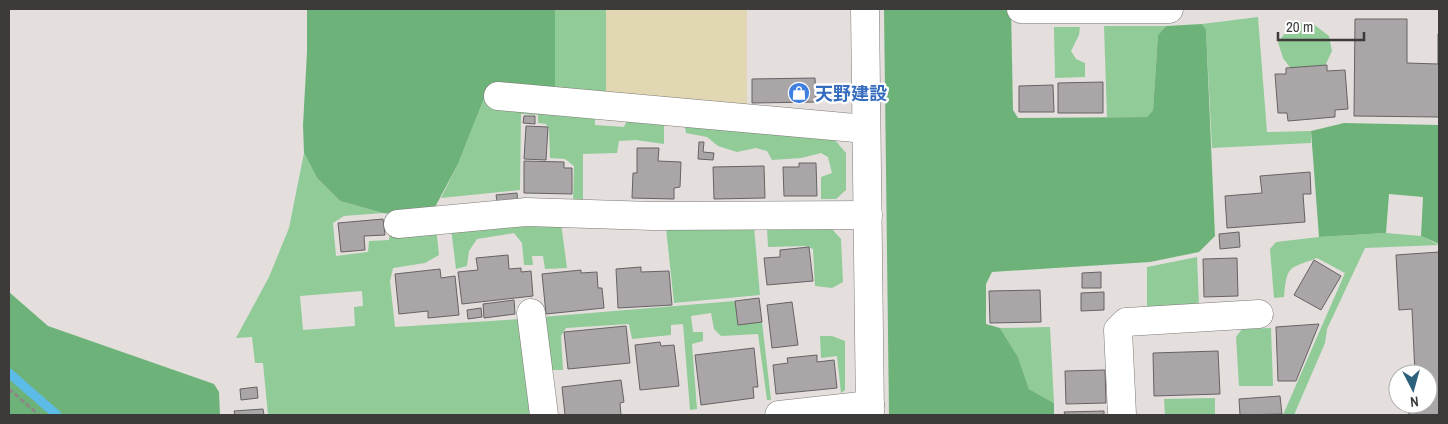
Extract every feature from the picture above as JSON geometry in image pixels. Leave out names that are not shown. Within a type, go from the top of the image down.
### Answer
[{"type":"street","points":[[779,415],[870,410],[865,9]]},
{"type":"street","points":[[1021,9],[1169,9]]},
{"type":"street","points":[[498,96],[866,129]]},
{"type":"street","points":[[398,224],[526,212],[653,216],[868,215]]},
{"type":"street","points":[[531,313],[544,415]]},
{"type":"street","points":[[1122,415],[1118,330],[1126,322],[1260,314]]},
{"type":"path","points":[[9,389],[39,415]]},
{"type":"green space","points":[[307,9],[555,9],[555,89],[485,96],[458,164],[434,209],[401,215],[383,213],[340,201],[317,178],[304,153],[303,125]]},
{"type":"green space","points":[[555,9],[606,9],[606,95],[555,89]]},
{"type":"green space","points":[[884,9],[1011,9],[1013,110],[1018,118],[1147,117],[1153,110],[1158,35],[1166,26],[1202,24],[1206,30],[1215,236],[1199,252],[1150,262],[992,272],[986,284],[986,324],[1000,328],[1018,357],[1029,389],[1054,403],[1054,415],[889,415]]},
{"type":"green space","points":[[1258,17],[1267,132],[1311,131],[1311,143],[1212,148],[1206,31],[1202,24]]},
{"type":"green space","points":[[1293,23],[1312,23],[1329,36],[1332,51],[1322,72],[1295,74],[1283,58],[1278,42]]},
{"type":"green space","points":[[1104,26],[1166,26],[1158,35],[1153,110],[1147,117],[1107,117]]},
{"type":"green space","points":[[1054,27],[1080,27],[1079,35],[1071,51],[1076,59],[1085,63],[1085,77],[1055,78]]},
{"type":"green space","points":[[485,96],[595,115],[595,125],[624,127],[628,118],[664,122],[664,144],[636,140],[619,141],[617,153],[583,154],[583,201],[573,201],[574,166],[565,159],[550,158],[549,129],[546,124],[538,123],[538,115],[521,114],[520,190],[441,198],[458,164]]},
{"type":"green space","points":[[1344,123],[1439,125],[1439,244],[1421,236],[1423,197],[1389,194],[1386,233],[1319,237],[1311,131]]},
{"type":"green space","points":[[685,126],[834,139],[846,153],[846,190],[836,199],[821,199],[821,177],[832,173],[828,157],[821,153],[801,158],[772,160],[767,151],[756,148],[737,152],[718,146],[707,137],[686,133]]},
{"type":"green space","points":[[304,153],[317,178],[340,201],[383,213],[344,216],[333,223],[336,256],[368,252],[369,241],[389,240],[390,233],[436,227],[439,255],[425,263],[393,268],[390,281],[395,327],[520,319],[532,415],[268,415],[263,363],[255,363],[252,337],[236,338],[269,277],[289,228]],"holes":[[[362,291],[363,306],[354,307],[355,326],[303,330],[300,296]]]},
{"type":"green space","points":[[561,223],[567,268],[545,269],[543,256],[532,256],[533,265],[524,265],[522,243],[514,233],[477,239],[469,251],[467,266],[456,269],[451,228]]},
{"type":"green space","points":[[754,227],[760,295],[674,303],[666,228]]},
{"type":"green space","points":[[767,228],[831,228],[841,239],[843,282],[832,288],[815,286],[813,249],[805,246],[768,247]]},
{"type":"green space","points":[[1386,233],[1421,236],[1439,245],[1365,248],[1327,329],[1325,343],[1294,415],[1283,415],[1345,273],[1317,258],[1300,264],[1291,270],[1286,279],[1284,297],[1274,298],[1270,249],[1276,242]]},
{"type":"green space","points":[[1197,257],[1199,306],[1147,309],[1147,267]]},
{"type":"green space","points":[[9,292],[48,326],[214,384],[219,392],[220,415],[9,415]]},
{"type":"green space","points":[[735,301],[738,325],[762,322],[771,400],[767,400],[758,334],[721,336],[714,329],[711,313],[691,316],[693,332],[703,332],[703,341],[692,344],[697,409],[690,410],[683,324],[671,325],[671,335],[632,339],[629,324],[566,328],[561,336],[563,370],[551,370],[542,317]]},
{"type":"green space","points":[[1050,327],[1054,403],[1029,389],[1018,357],[1000,328]]},
{"type":"green space","points":[[1271,328],[1273,386],[1239,386],[1236,337],[1242,329]]},
{"type":"green space","points":[[820,336],[832,336],[845,341],[845,390],[841,393],[837,356],[821,358]]},
{"type":"green space","points":[[1215,398],[1215,415],[1165,415],[1164,399]]},
{"type":"sand","points":[[606,9],[747,9],[747,107],[606,95]]},
{"type":"building","points":[[1355,19],[1407,19],[1407,63],[1438,64],[1439,34],[1439,117],[1354,116]]},
{"type":"building","points":[[1327,65],[1327,71],[1345,70],[1348,109],[1335,110],[1335,117],[1288,121],[1287,113],[1278,113],[1275,74],[1286,74],[1286,68]]},
{"type":"building","points":[[815,78],[816,102],[752,103],[752,79]]},
{"type":"building","points":[[1103,82],[1103,113],[1058,113],[1058,83]]},
{"type":"building","points":[[1053,85],[1054,112],[1019,112],[1019,86]]},
{"type":"building","points":[[524,116],[535,116],[535,124],[523,123]]},
{"type":"building","points":[[526,126],[548,127],[546,160],[524,159]]},
{"type":"building","points":[[699,142],[704,142],[703,152],[714,153],[713,160],[698,159]]},
{"type":"building","points":[[637,148],[659,148],[658,161],[681,162],[680,187],[674,188],[674,199],[632,198],[633,173],[637,173]]},
{"type":"building","points":[[524,161],[564,162],[564,168],[572,168],[572,194],[524,193]]},
{"type":"building","points":[[799,163],[816,163],[817,196],[784,196],[783,167],[799,167]]},
{"type":"building","points":[[764,166],[765,198],[714,199],[713,167]]},
{"type":"building","points":[[1310,172],[1311,194],[1303,194],[1305,222],[1227,228],[1225,196],[1262,193],[1260,176]]},
{"type":"building","points":[[517,193],[518,205],[498,207],[496,195]]},
{"type":"building","points":[[383,219],[385,235],[364,236],[365,250],[341,252],[338,223]]},
{"type":"building","points":[[1239,232],[1240,247],[1220,249],[1219,234]]},
{"type":"building","points":[[809,247],[813,281],[767,285],[764,258],[780,257],[780,250]]},
{"type":"building","points":[[1439,252],[1439,415],[1409,415],[1438,414],[1438,364],[1415,364],[1412,309],[1399,310],[1396,255]]},
{"type":"building","points":[[508,255],[509,269],[521,268],[521,272],[531,271],[533,296],[462,304],[458,272],[478,270],[476,258]]},
{"type":"building","points":[[1237,258],[1238,296],[1204,297],[1203,259]]},
{"type":"building","points":[[1314,260],[1341,276],[1321,310],[1294,295]]},
{"type":"building","points":[[641,267],[641,272],[669,271],[672,305],[618,308],[616,269]]},
{"type":"building","points":[[440,269],[441,278],[455,276],[459,315],[428,318],[428,311],[399,314],[395,274]]},
{"type":"building","points":[[581,270],[581,273],[597,272],[598,288],[602,288],[604,308],[546,314],[542,274]]},
{"type":"building","points":[[1101,272],[1101,288],[1082,288],[1082,273]]},
{"type":"building","points":[[1040,290],[1041,322],[990,323],[989,291]]},
{"type":"building","points":[[1104,292],[1104,310],[1081,311],[1081,293]]},
{"type":"building","points":[[759,298],[762,322],[738,325],[735,301]]},
{"type":"building","points":[[514,300],[515,314],[484,318],[483,304]]},
{"type":"building","points":[[792,302],[798,345],[772,348],[767,305]]},
{"type":"building","points":[[481,308],[482,317],[468,319],[467,310]]},
{"type":"building","points":[[1319,324],[1296,381],[1278,381],[1276,327]]},
{"type":"building","points":[[626,326],[630,363],[568,369],[564,332]]},
{"type":"building","points":[[660,342],[661,346],[674,345],[679,386],[640,390],[635,345]]},
{"type":"building","points":[[754,348],[758,387],[753,387],[754,398],[701,405],[695,355]]},
{"type":"building","points":[[1218,351],[1220,394],[1154,396],[1153,353]]},
{"type":"building","points":[[817,355],[817,362],[834,360],[837,388],[776,394],[773,365],[788,363],[787,358]]},
{"type":"building","points":[[1105,370],[1106,403],[1066,404],[1065,371]]},
{"type":"building","points":[[621,380],[624,402],[620,403],[621,415],[565,415],[562,387]]},
{"type":"building","points":[[257,387],[258,398],[241,400],[240,389]]},
{"type":"building","points":[[1280,396],[1282,414],[1240,415],[1239,399]]},
{"type":"building","points":[[263,409],[264,415],[235,415],[234,411]]},
{"type":"building","points":[[1104,411],[1104,415],[1065,415],[1064,412]]},
{"type":"waterway","points":[[9,373],[57,415]]},
{"type":"place","name":"天野建設","points":[[799,93]]}]
